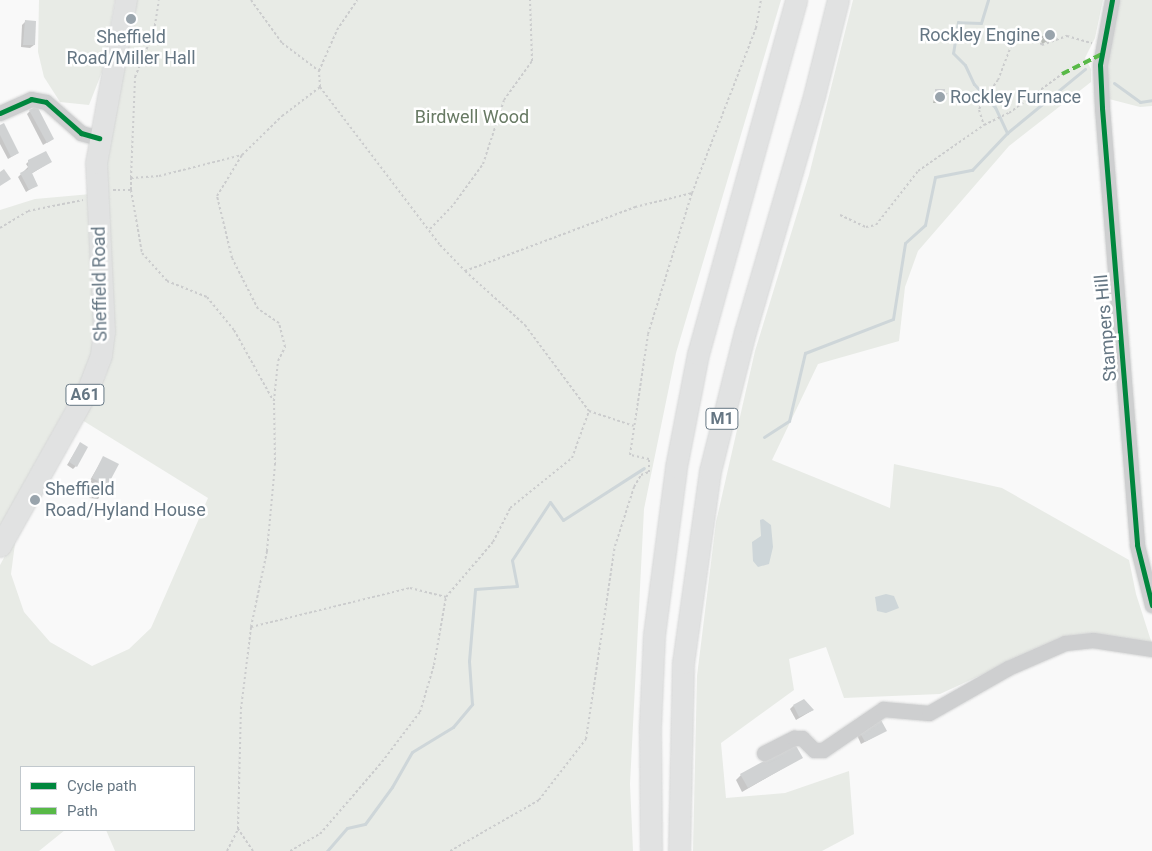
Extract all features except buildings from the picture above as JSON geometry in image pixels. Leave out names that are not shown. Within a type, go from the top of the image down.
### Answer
[{"type":"highway","name":"Sheffield Road","points":[[0,546],[88,390],[101,355],[104,331],[98,192],[99,138],[126,0]]},
{"type":"highway","name":"M1","points":[[651,851],[650,745],[654,635],[676,467],[698,354],[796,0]]},
{"type":"highway","name":"M1","points":[[679,851],[683,663],[710,471],[742,341],[814,96],[838,0]]},
{"type":"street","name":"Stampers Hill","points":[[1112,0],[1102,50],[1102,108],[1137,545],[1152,605]]},
{"type":"street","points":[[0,113],[31,99],[46,102],[81,133],[99,138]]},
{"type":"street","points":[[764,753],[794,738],[802,738],[814,750],[823,750],[882,709],[929,713],[1008,668],[1065,643],[1093,640],[1152,649]]},
{"type":"path","points":[[159,0],[154,31],[135,77],[132,190],[142,253],[167,281],[207,297],[234,330],[274,401]]},
{"type":"path","points":[[251,0],[282,43],[319,71]]},
{"type":"path","points":[[358,0],[337,30],[319,71],[320,87],[430,229],[465,271],[525,325],[589,410],[634,426]]},
{"type":"path","points":[[430,229],[454,204],[483,164],[504,100],[532,61],[530,0]]},
{"type":"path","points":[[450,851],[539,800],[586,739],[615,546],[634,487],[641,475],[649,472],[650,459],[630,455],[648,334],[692,193],[756,28],[761,0]]},
{"type":"path","points":[[984,125],[979,110],[982,102],[990,94],[1010,48],[1022,36],[1035,35],[1042,45],[1067,36],[1091,41],[1102,50]]},
{"type":"path","points":[[1039,40],[1044,37]]},
{"type":"path","points":[[840,215],[866,228],[876,225],[918,171],[984,125],[1010,113],[1062,74]]},
{"type":"path","points":[[227,851],[238,829],[241,709],[251,627],[267,551],[275,465],[274,401],[278,360],[286,347],[279,323],[258,309],[232,258],[217,196],[242,155],[282,116],[320,87]]},
{"type":"path","points":[[945,94],[982,102]]},
{"type":"path","points":[[132,178],[159,176],[242,155]]},
{"type":"path","points":[[0,228],[28,211],[91,198],[98,192],[132,190]]},
{"type":"path","points":[[465,271],[635,207],[692,193]]},
{"type":"path","points":[[290,851],[320,834],[382,762],[420,712],[434,665],[446,596],[493,542],[510,508],[572,458],[589,410]]},
{"type":"path","points":[[251,627],[410,588],[446,596]]},
{"type":"path","points":[[238,829],[253,851]]},
{"type":"green space","points":[[39,0],[115,0],[102,72],[89,105],[60,102],[44,77],[38,52]]},
{"type":"green space","name":"Birdwell Wood","points":[[136,0],[781,0],[676,353],[644,509],[630,784],[633,851],[115,851],[106,831],[195,831],[195,766],[20,766],[20,831],[64,831],[39,851],[0,851],[0,565],[16,536],[11,574],[24,612],[50,642],[92,666],[129,649],[151,628],[208,498],[82,420],[106,375],[112,348],[106,165]]},
{"type":"green space","points":[[853,0],[1103,0],[1095,38],[1085,58],[1091,69],[1091,82],[1009,146],[918,251],[905,287],[899,341],[818,364],[772,460],[890,508],[894,464],[1002,488],[1129,560],[1136,594],[1152,644],[1099,637],[1014,660],[940,694],[844,698],[826,647],[789,659],[794,690],[721,743],[726,798],[785,793],[849,771],[854,834],[822,851],[693,851],[697,676],[716,522],[755,351],[809,175]]},
{"type":"green space","points":[[1119,0],[1152,0],[1152,106],[1140,107],[1109,99],[1108,63]]},
{"type":"green space","points":[[91,194],[96,328],[92,361],[0,526],[0,210],[35,199]]},
{"type":"shaded area","points":[[763,519],[771,525],[773,547],[769,564],[758,567],[753,561],[752,542],[761,536],[760,520]]},
{"type":"shaded area","points":[[886,594],[894,596],[899,608],[886,613],[877,611],[875,597]]},
{"type":"waterway","points":[[988,0],[981,23],[958,22],[953,53],[965,65],[974,84],[995,107],[1007,133]]},
{"type":"waterway","points":[[764,437],[789,421],[805,353],[893,319],[905,243],[925,225],[935,177],[972,170],[1007,133],[1085,69]]},
{"type":"waterway","points":[[1114,83],[1140,102],[1152,100]]},
{"type":"waterway","points":[[327,851],[347,828],[365,824],[392,787],[412,752],[453,727],[472,704],[469,661],[475,589],[517,586],[512,560],[550,502],[563,520],[644,468]]},
{"type":"marked path","points":[[1062,74],[1102,54]]},
{"type":"cycle path","points":[[1112,0],[1100,65],[1102,108],[1137,545],[1152,605]]},
{"type":"cycle path","points":[[0,113],[31,99],[46,102],[81,133],[99,138]]},
{"type":"place","name":"Sheffield Road/Miller Hall","points":[[131,19]]},
{"type":"place","name":"Rockley Engine","points":[[1050,35]]},
{"type":"place","name":"Rockley Furnace","points":[[940,97]]},
{"type":"place","name":"Sheffield Road/Hyland House","points":[[35,500]]}]
